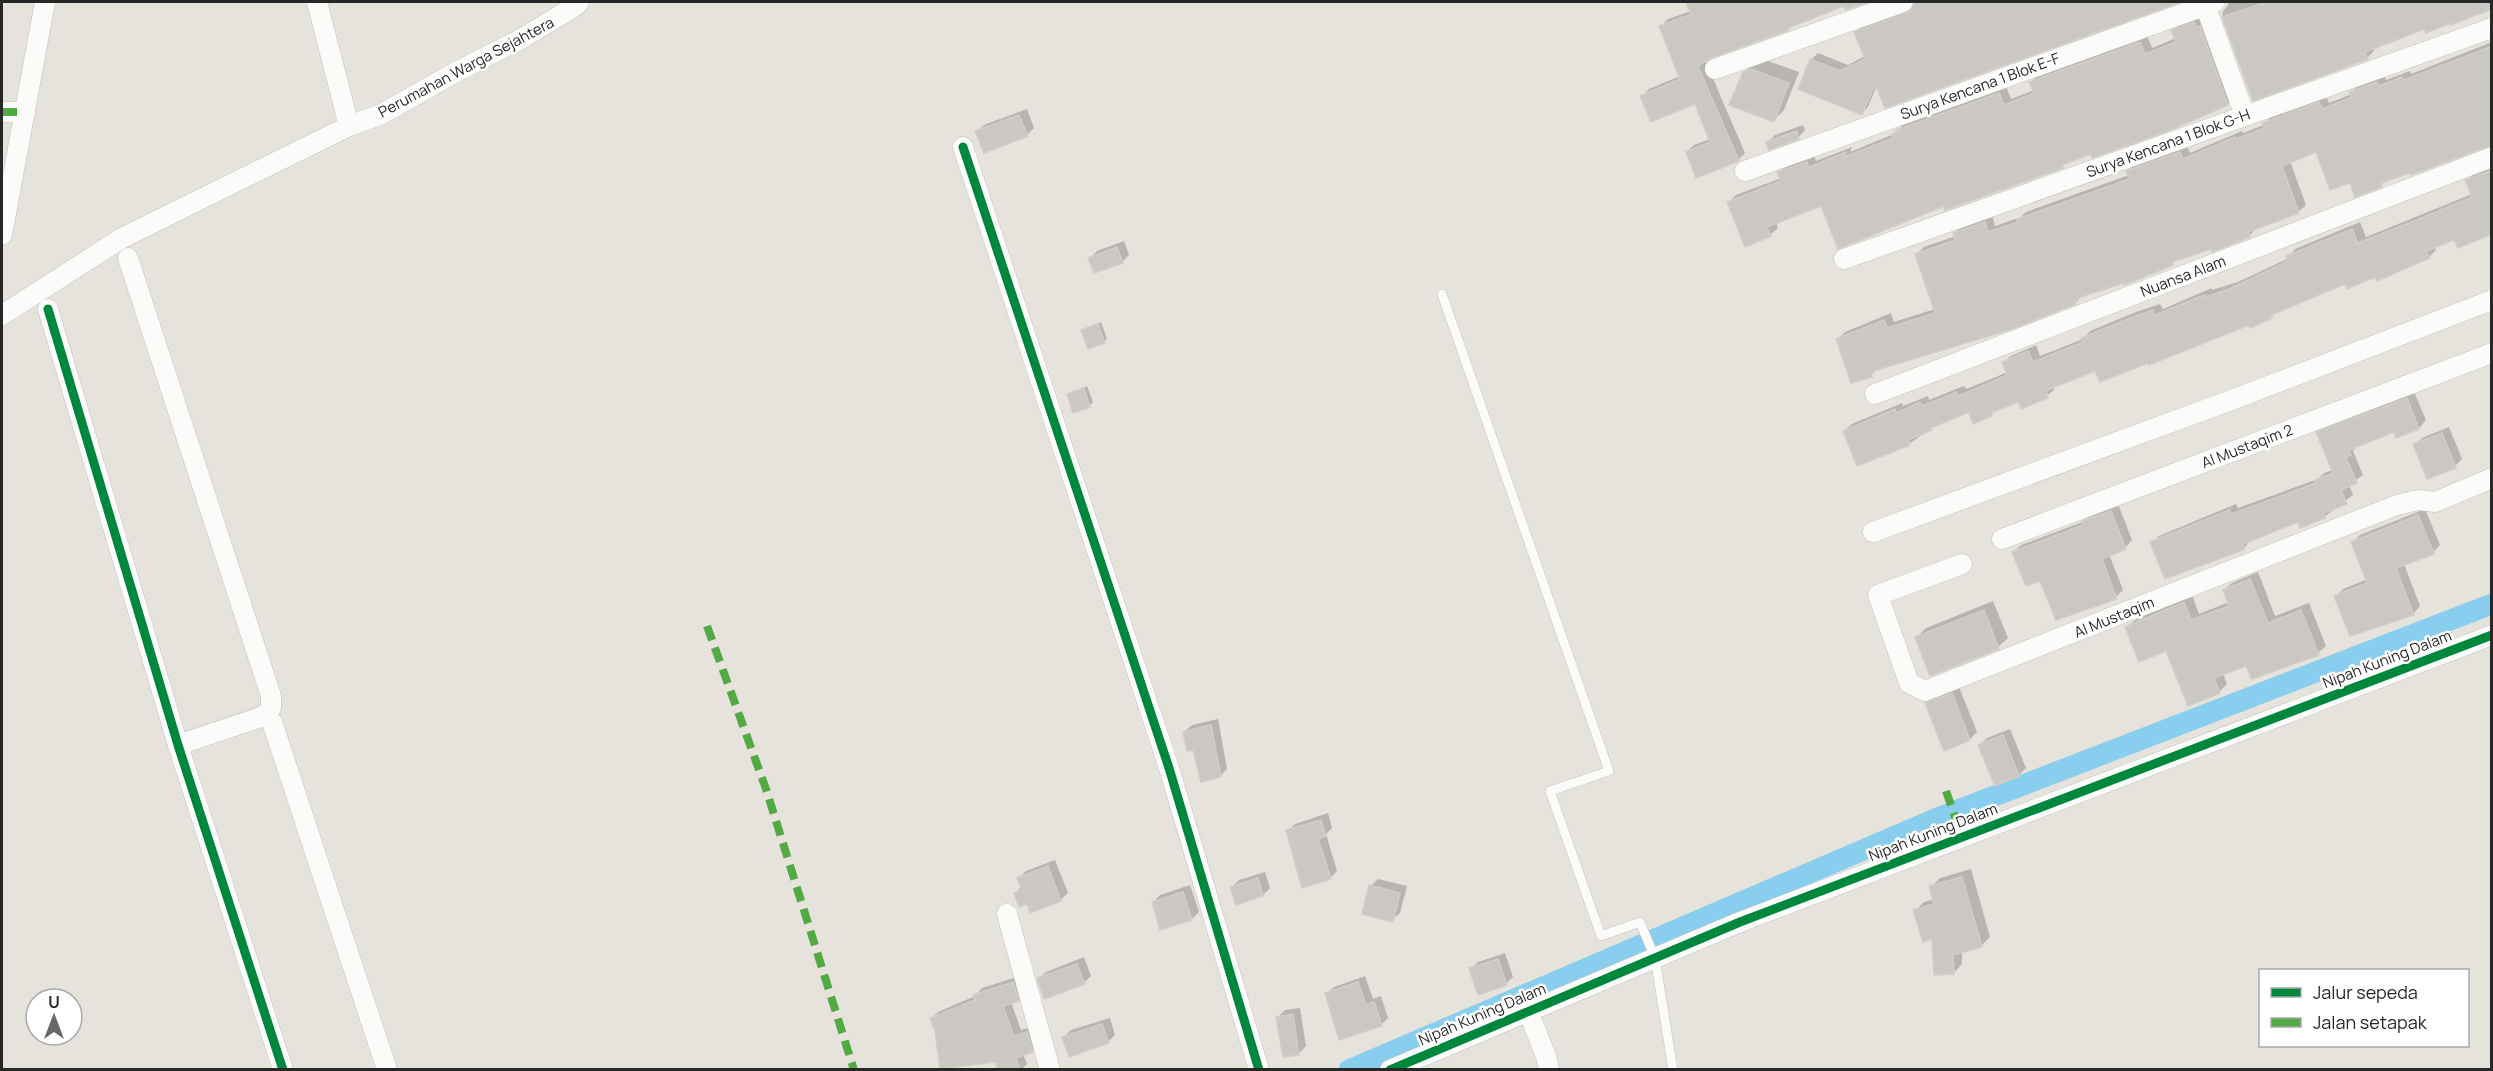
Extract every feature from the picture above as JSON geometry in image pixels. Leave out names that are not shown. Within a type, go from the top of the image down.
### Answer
[{"type":"street","points":[[2,235],[45,2]]},
{"type":"street","points":[[317,2],[349,126]]},
{"type":"street","name":"Perumahan Warga Sejahtera","points":[[2,315],[10,299],[122,238],[349,126],[382,114],[454,73],[521,39],[579,2]]},
{"type":"street","points":[[1714,69],[1904,2]]},
{"type":"street","points":[[2208,3],[2245,116]]},
{"type":"street","name":"Surya Kencana 1 Blok E-F","points":[[1745,171],[2208,3]]},
{"type":"street","name":"Surya Kencana 1 Blok G-H","points":[[1844,259],[2492,28]]},
{"type":"street","points":[[2,112],[26,112]]},
{"type":"street","points":[[963,147],[1169,768],[1259,1070]]},
{"type":"street","name":"Nuansa Alam","points":[[1875,394],[2492,158]]},
{"type":"street","points":[[129,258],[271,696],[271,708],[264,716],[178,745]]},
{"type":"street","points":[[1873,532],[2237,398],[2492,300]]},
{"type":"street","points":[[48,309],[178,745],[283,1070]]},
{"type":"street","name":"Al Mustaqim 2","points":[[2002,539],[2492,353]]},
{"type":"street","name":"Al Mustaqim","points":[[1962,564],[1878,595],[1910,683],[1925,691],[2397,505],[2418,500],[2435,502],[2492,478]]},
{"type":"street","name":"Nipah Kuning Dalam","points":[[1390,1070],[1654,955],[2492,635]]},
{"type":"street","points":[[272,723],[387,1070]]},
{"type":"street","points":[[1007,914],[1050,1070]]},
{"type":"street","points":[[1528,1011],[1546,1056],[1549,1070]]},
{"type":"lane","points":[[1442,294],[1609,771],[1550,791],[1601,936],[1640,922],[1654,955],[1673,1070]]},
{"type":"building","points":[[1686,2],[1869,2],[1845,10],[1844,6],[1788,28],[1789,30],[1711,58],[1698,66],[1739,161],[1696,178],[1686,152],[1710,142],[1695,104],[1651,122],[1640,96],[1680,79],[1659,26],[1691,14]]},
{"type":"building","points":[[1915,2],[2181,2],[1885,108],[1875,84],[1862,115],[1798,89],[1810,59],[1840,71],[1865,59],[1854,32],[1907,13]]},
{"type":"building","points":[[2266,2],[2492,2],[2492,9],[2426,33],[2424,29],[2365,52],[2368,59],[2253,101],[2222,17]]},
{"type":"building","points":[[2194,22],[2196,27],[2200,26],[2228,105],[2171,130],[2092,158],[2091,154],[2062,165],[2063,168],[1945,210],[1944,206],[1838,249],[1821,206],[1767,227],[1771,236],[1745,247],[1727,202],[1781,181],[1777,172],[1807,162],[1809,167],[1846,152],[1844,157],[1893,138],[1892,134],[1900,131],[1896,130],[1999,93],[2004,105],[2034,93],[2029,82],[2140,42],[2145,54],[2176,42],[2171,30]]},
{"type":"building","points":[[2492,46],[2492,145],[2411,175],[2410,173],[2381,183],[2382,187],[2355,197],[2350,183],[2330,190],[2316,152],[2282,166],[2299,213],[2248,232],[2250,237],[2212,252],[2211,249],[2172,262],[2173,265],[2124,285],[2123,283],[2075,299],[2076,304],[2015,328],[1870,372],[1872,377],[1851,383],[1836,339],[1884,320],[1887,328],[1935,313],[1915,254],[1955,240],[1953,233],[1985,222],[1988,232],[2018,222],[2017,219],[2129,179],[2126,171],[2180,152],[2183,159],[2235,137],[2236,139],[2264,128],[2262,123],[2319,102],[2322,109],[2352,97],[2349,92],[2377,82],[2379,86],[2402,77],[2404,80]]},
{"type":"building","points":[[1751,69],[1789,83],[1774,122],[1729,105],[1743,72]]},
{"type":"building","points":[[1019,115],[1028,136],[984,153],[975,131]]},
{"type":"building","points":[[1796,131],[1799,139],[1769,150],[1766,142]]},
{"type":"building","points":[[2492,170],[2492,234],[2458,248],[2454,240],[2426,251],[2430,258],[2377,281],[2375,277],[2347,289],[2345,284],[2271,315],[2272,318],[2250,328],[2249,325],[2100,382],[2095,371],[2045,391],[2048,398],[2021,409],[2018,402],[1991,413],[1992,416],[1973,424],[1969,412],[1908,440],[1910,445],[1857,466],[1843,431],[1895,409],[1896,413],[1920,402],[1922,406],[1957,392],[1958,396],[1987,384],[2007,375],[2002,362],[2028,351],[2033,362],[2083,342],[2081,338],[2128,319],[2153,310],[2155,315],[2204,295],[2205,297],[2229,289],[2288,261],[2286,256],[2352,229],[2358,243],[2414,221],[2472,197],[2465,180]]},
{"type":"building","points":[[1117,247],[1123,263],[1094,273],[1088,258]]},
{"type":"building","points":[[1098,324],[1105,343],[1088,349],[1081,330]]},
{"type":"building","points":[[1084,388],[1090,407],[1073,413],[1067,394]]},
{"type":"building","points":[[2407,398],[2419,429],[2396,438],[2394,432],[2349,450],[2351,455],[2346,457],[2357,483],[2341,490],[2347,504],[2323,513],[2325,518],[2300,528],[2298,522],[2243,544],[2245,549],[2165,579],[2150,542],[2229,510],[2231,514],[2316,483],[2315,480],[2333,473],[2316,432]]},
{"type":"building","points":[[2442,433],[2456,468],[2427,479],[2413,444]]},
{"type":"building","points":[[2111,511],[2126,549],[2102,559],[2117,599],[2056,620],[2040,581],[2026,586],[2012,552],[2083,525],[2082,521]]},
{"type":"building","points":[[2418,515],[2434,554],[2396,568],[2414,615],[2350,636],[2334,596],[2367,583],[2351,542]]},
{"type":"building","points":[[2250,579],[2268,623],[2301,610],[2319,655],[2252,679],[2246,666],[2214,678],[2220,693],[2188,706],[2166,651],[2139,662],[2125,627],[2184,602],[2191,620],[2229,606],[2223,590]]},
{"type":"building","points":[[1984,610],[1999,649],[1930,676],[1915,637]]},
{"type":"building","points":[[1952,693],[1970,740],[1944,751],[1925,703]]},
{"type":"building","points":[[1211,725],[1221,777],[1201,782],[1193,750],[1187,751],[1183,732]]},
{"type":"building","points":[[2003,735],[2019,776],[1995,786],[1978,745]]},
{"type":"building","points":[[1321,820],[1326,836],[1318,839],[1331,879],[1302,888],[1286,830]]},
{"type":"building","points":[[1048,866],[1061,901],[1030,913],[1027,904],[1019,907],[1014,893],[1022,890],[1017,878]]},
{"type":"building","points":[[1962,877],[1982,947],[1953,955],[1954,974],[1934,975],[1932,939],[1923,942],[1913,910],[1934,904],[1929,886]]},
{"type":"building","points":[[1258,878],[1263,896],[1236,905],[1230,887]]},
{"type":"building","points":[[1369,885],[1400,893],[1393,922],[1362,914]]},
{"type":"building","points":[[1183,892],[1192,920],[1160,930],[1152,902]]},
{"type":"building","points":[[1498,959],[1507,985],[1478,995],[1469,968]]},
{"type":"building","points":[[1077,964],[1085,984],[1044,999],[1037,978]]},
{"type":"building","points":[[1013,982],[1019,1001],[1003,1006],[1014,1036],[1027,1032],[1033,1052],[1016,1058],[1020,1070],[998,1070],[995,1062],[940,1069],[935,1031],[930,1018],[975,1000],[973,995]]},
{"type":"building","points":[[1358,982],[1366,1005],[1374,1002],[1382,1026],[1339,1040],[1325,993]]},
{"type":"building","points":[[1293,1014],[1299,1055],[1283,1057],[1276,1017]]},
{"type":"building","points":[[1102,1024],[1109,1043],[1069,1057],[1062,1037]]},
{"type":"waterway","points":[[1349,1070],[1940,817],[2492,604]]},
{"type":"marked path","points":[[2,112],[25,112]]},
{"type":"marked path","points":[[707,626],[766,789],[854,1070]]},
{"type":"marked path","points":[[1946,791],[1962,837]]},
{"type":"cycle path","points":[[963,147],[1169,768],[1259,1070]]},
{"type":"cycle path","points":[[48,309],[178,745],[283,1070]]},
{"type":"cycle path","points":[[1390,1070],[1740,922],[2492,635]]}]
